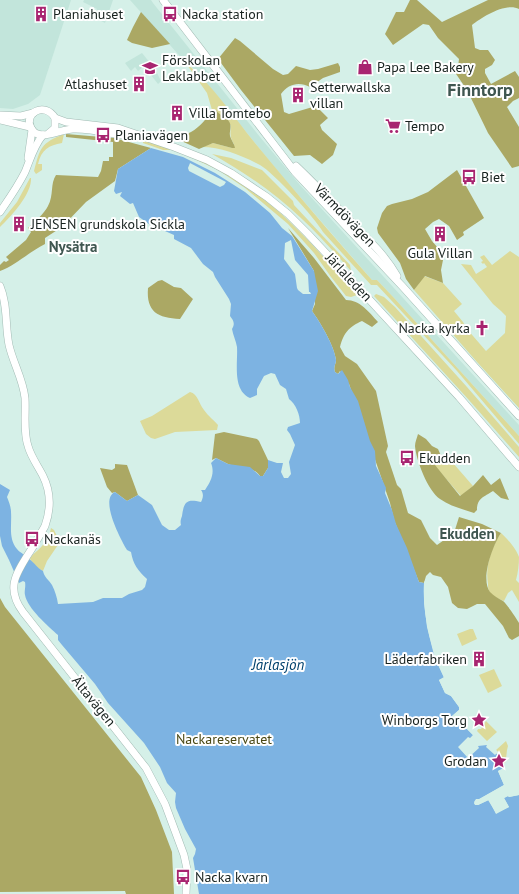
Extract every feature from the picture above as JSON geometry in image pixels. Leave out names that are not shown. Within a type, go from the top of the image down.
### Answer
[{"type":"main road","name":"Värmdövägen","points":[[163,0],[295,172],[403,287],[519,416]]},
{"type":"main road","points":[[0,115],[21,116],[33,113],[37,110],[45,109],[55,118],[55,128],[38,142],[12,195],[0,212]]},
{"type":"main road","points":[[28,164],[31,128],[30,119],[33,113]]},
{"type":"main road","name":"Järlaleden","points":[[55,118],[66,122],[118,128],[130,131],[142,137],[174,147],[219,167],[252,186],[288,214],[367,297],[459,397],[519,467]]},
{"type":"main road","points":[[0,120],[31,128],[35,133],[45,135]]},
{"type":"main road","name":"Järlaleden","points":[[45,135],[74,129],[93,130],[142,137]]},
{"type":"main road","name":"Ältavägen","points":[[0,286],[4,298],[9,347],[20,378],[24,396],[26,438],[30,452],[46,484],[50,504],[45,526],[17,573],[13,591],[15,598],[23,612],[146,768],[164,804],[184,855],[187,870],[186,894]]},
{"type":"shaded area","points":[[0,0],[71,0],[40,95],[28,104],[13,109],[0,108]]},
{"type":"shaded area","points":[[84,0],[113,0],[105,23],[93,17],[97,9],[83,2]]},
{"type":"shaded area","points":[[130,0],[151,0],[300,185],[519,425],[519,436],[395,299],[377,280],[372,280],[281,175],[208,85],[194,69],[185,62]]},
{"type":"shaded area","points":[[410,0],[417,0],[442,22],[488,0],[519,0],[519,9],[508,7],[494,11],[472,25],[475,48],[480,50],[488,50],[495,60],[492,65],[485,69],[485,73],[491,84],[515,71],[519,77],[519,98],[507,107],[519,127],[519,166],[512,168],[488,133],[467,90],[454,71],[458,67],[459,59],[438,38],[429,25],[423,24],[393,45],[385,34],[396,12],[404,12]]},
{"type":"shaded area","points":[[141,12],[170,44],[152,48],[132,43],[127,40]]},
{"type":"shaded area","points":[[235,38],[273,69],[283,75],[288,74],[296,66],[310,70],[338,63],[340,72],[323,78],[310,87],[302,84],[294,84],[281,94],[284,112],[289,114],[316,106],[328,118],[320,125],[322,130],[337,144],[333,155],[322,164],[310,155],[294,156],[218,59]]},
{"type":"shaded area","name":"Förskolan Leklabbet","points":[[142,53],[155,69],[161,81],[158,84],[144,66],[138,71],[135,67],[131,71],[125,63]]},
{"type":"shaded area","points":[[185,62],[213,90],[255,143],[372,280],[377,280],[395,299],[519,436],[519,444],[457,371],[377,285],[371,285],[275,177],[260,165],[239,155],[224,150],[202,147],[213,143],[232,148],[234,144],[230,131],[231,126],[226,117],[220,116],[216,110],[212,110],[207,93]]},
{"type":"shaded area","points":[[212,110],[216,110],[229,122],[231,126],[230,136],[235,148],[213,143],[199,149],[177,139],[176,137],[191,132],[197,128]]},
{"type":"shaded area","points":[[64,134],[62,143],[53,145],[43,152],[38,164],[42,164],[42,170],[36,174],[34,171],[43,147],[50,140]]},
{"type":"shaded area","points":[[66,134],[114,138],[151,148],[118,169],[115,181],[86,202],[62,227],[45,238],[45,244],[0,271],[0,265],[4,261],[6,262],[9,260],[6,257],[26,240],[31,232],[28,228],[42,215],[46,209],[50,202],[53,182],[56,175],[98,177],[103,161],[109,161],[109,157],[113,157],[113,142],[66,137]]},
{"type":"shaded area","points":[[143,141],[167,147],[203,161],[235,179],[264,199],[300,231],[357,295],[351,297],[346,296],[314,253],[288,224],[245,188],[218,170],[190,157],[173,150],[163,150],[143,143]]},
{"type":"shaded area","points":[[212,154],[231,158],[262,170],[293,201],[294,205],[350,265],[351,271],[315,231],[292,209],[236,168]]},
{"type":"shaded area","points":[[457,170],[484,218],[463,232],[464,235],[457,240],[449,226],[439,219],[425,229],[432,241],[444,255],[441,270],[443,283],[425,276],[414,290],[406,279],[400,263],[378,233],[377,228],[382,213],[387,206],[412,199],[428,192]]},
{"type":"shaded area","points":[[30,178],[30,184],[25,198],[0,227],[0,223],[17,202]]},
{"type":"shaded area","points":[[288,228],[314,258],[346,300],[360,304],[378,322],[372,327],[362,321],[354,325],[343,337],[340,347],[345,356],[357,364],[376,391],[388,446],[386,452],[397,485],[401,489],[408,513],[421,520],[430,538],[437,545],[454,533],[459,517],[482,524],[501,533],[491,554],[486,579],[490,592],[504,602],[519,623],[519,636],[512,640],[509,638],[503,626],[485,604],[477,604],[467,609],[458,608],[452,603],[448,587],[441,577],[433,575],[430,572],[426,576],[424,583],[419,582],[394,520],[390,503],[349,384],[340,371],[338,374],[335,372],[334,367],[336,360],[333,348],[323,327],[312,311],[315,304],[314,271]]},
{"type":"shaded area","points":[[510,251],[519,257],[519,408],[414,290],[424,276],[443,283],[462,304],[454,311],[486,351],[505,333],[506,316],[493,304],[461,264],[471,265],[476,274],[487,267],[481,262],[483,261],[480,257],[484,255],[492,265]]},
{"type":"shaded area","points":[[162,280],[174,287],[181,288],[193,299],[180,319],[165,317],[155,312],[151,308],[149,303],[148,288]]},
{"type":"shaded area","points":[[376,294],[384,297],[395,307],[467,387],[519,447],[519,457],[374,296]]},
{"type":"shaded area","points":[[190,392],[195,395],[202,408],[218,425],[217,430],[175,432],[155,439],[146,434],[140,421],[152,416]]},
{"type":"shaded area","points":[[224,432],[257,439],[259,441],[268,460],[268,468],[263,476],[260,476],[253,470],[232,466],[216,458],[212,460],[215,434]]},
{"type":"shaded area","points":[[418,434],[438,449],[442,458],[435,465],[460,496],[473,486],[483,475],[491,485],[500,478],[509,500],[501,498],[493,491],[480,500],[477,510],[474,513],[440,499],[431,489],[420,467],[415,446]]},
{"type":"shaded area","points":[[446,455],[473,486],[461,496],[434,465]]},
{"type":"shaded area","points":[[115,464],[127,465],[138,495],[127,501],[115,492],[112,493],[107,487],[100,468],[112,470],[115,468]]},
{"type":"shaded area","points":[[51,528],[54,530],[60,542],[47,561],[43,571],[36,567],[30,559],[45,542]]},
{"type":"shaded area","points":[[501,533],[506,537],[519,557],[516,580],[519,583],[519,602],[512,590],[508,593],[504,601],[493,596],[488,589],[488,564],[494,545]]},
{"type":"shaded area","points":[[0,598],[5,607],[141,777],[156,810],[172,852],[174,894],[126,894],[125,891],[0,892]]},
{"type":"shaded area","points":[[473,629],[477,639],[462,646],[457,634]]},
{"type":"shaded area","points":[[494,669],[502,686],[488,693],[479,675]]},
{"type":"shaded area","points":[[486,721],[497,732],[487,741],[477,731],[478,729],[481,729]]},
{"type":"shaded area","points":[[506,741],[508,746],[505,763],[498,765],[496,761],[499,753],[496,750]]},
{"type":"water","name":"Järlasjön","points":[[151,148],[183,157],[215,173],[245,192],[270,213],[282,228],[292,236],[314,271],[318,291],[312,311],[323,327],[333,348],[336,360],[334,367],[335,372],[338,374],[342,370],[358,401],[370,441],[375,451],[376,466],[386,488],[385,493],[396,524],[407,548],[419,582],[424,583],[424,607],[428,632],[435,656],[444,678],[439,680],[445,693],[451,696],[459,707],[459,710],[452,716],[460,726],[464,726],[476,738],[478,736],[497,754],[499,758],[496,761],[498,765],[504,764],[505,766],[498,771],[504,785],[476,800],[474,804],[478,805],[488,800],[496,813],[509,807],[504,798],[519,795],[519,894],[199,894],[193,858],[196,849],[176,808],[176,793],[167,783],[160,767],[144,743],[108,703],[95,684],[58,640],[58,635],[39,617],[27,600],[25,593],[25,582],[23,581],[19,583],[2,546],[0,536],[0,484],[10,490],[7,497],[11,508],[11,536],[14,545],[43,571],[44,575],[53,587],[58,604],[93,602],[103,598],[122,598],[142,590],[145,587],[147,579],[136,567],[131,552],[127,550],[124,545],[116,529],[110,511],[109,503],[111,496],[115,492],[127,501],[138,495],[152,505],[162,525],[169,530],[175,530],[181,525],[185,504],[189,501],[201,502],[203,493],[201,490],[205,490],[211,480],[213,470],[211,463],[216,458],[228,464],[250,467],[260,476],[263,476],[268,468],[268,460],[283,463],[281,472],[284,478],[288,478],[291,474],[289,462],[295,445],[287,430],[288,427],[300,423],[297,410],[289,399],[286,389],[280,385],[275,374],[271,373],[264,376],[257,389],[257,395],[250,398],[244,394],[238,383],[237,347],[232,329],[234,322],[230,316],[231,304],[213,272],[203,264],[191,248],[174,239],[174,235],[149,224],[139,217],[133,203],[130,204],[120,196],[122,192],[116,194],[114,191],[118,169]]},
{"type":"pier","points":[[190,163],[226,182],[220,187],[189,171],[188,168]]},
{"type":"pier","points":[[291,240],[295,260],[308,275],[309,292],[311,294],[303,294],[298,290],[295,274],[284,259],[285,243]]},
{"type":"pier","points":[[424,581],[426,583],[426,602],[429,626],[437,658],[446,677],[441,681],[447,692],[453,695],[461,707],[460,711],[454,716],[461,724],[465,724],[477,735],[480,735],[499,753],[500,758],[497,753],[495,755],[486,747],[487,745],[478,746],[479,748],[468,758],[458,747],[468,737],[470,738],[473,735],[464,726],[460,727],[452,716],[459,710],[459,707],[451,696],[445,693],[439,680],[444,677],[435,659],[427,627],[424,602]]},
{"type":"pier","points":[[505,762],[507,766],[506,769],[501,772],[506,782],[505,786],[480,801],[490,798],[497,811],[506,806],[502,798],[503,796],[519,793],[519,795],[504,798],[509,807],[496,814],[489,800],[478,805],[475,805],[474,802],[476,799],[479,799],[504,785],[498,771],[504,768]]},
{"type":"place","name":"Planiahuset","points":[[41,14]]},
{"type":"place","name":"Nacka station","points":[[170,14]]},
{"type":"place","name":"Papa Lee Bakery","points":[[365,67]]},
{"type":"place","name":"Förskolan Leklabbet","points":[[150,68]]},
{"type":"place","name":"Atlashuset","points":[[139,84]]},
{"type":"place","name":"Setterwallska villan","points":[[298,95]]},
{"type":"place","name":"Villa Tomtebo","points":[[177,113]]},
{"type":"place","name":"Tempo","points":[[393,126]]},
{"type":"place","name":"Planiavägen","points":[[103,135]]},
{"type":"place","name":"Biet","points":[[469,177]]},
{"type":"place","name":"JENSEN grundskola Sickla","points":[[19,224]]},
{"type":"place","name":"Gula Villan","points":[[440,234]]},
{"type":"place","name":"Nacka kyrka","points":[[482,328]]},
{"type":"place","name":"Ekudden","points":[[407,458]]},
{"type":"place","name":"Nackanäs","points":[[32,539]]},
{"type":"place","name":"Läderfabriken","points":[[479,659]]},
{"type":"place","name":"Winborgs Torg","points":[[479,720]]},
{"type":"place","name":"Grodan","points":[[499,761]]},
{"type":"place","name":"Nacka kvarn","points":[[183,877]]},
{"type":"district","name":"Finntorp","points":[[480,90]]},
{"type":"district","name":"Nysätra","points":[[73,247]]},
{"type":"district","name":"Ekudden","points":[[467,534]]},
{"type":"park label","name":"Nackareservatet","points":[[224,739]]}]
